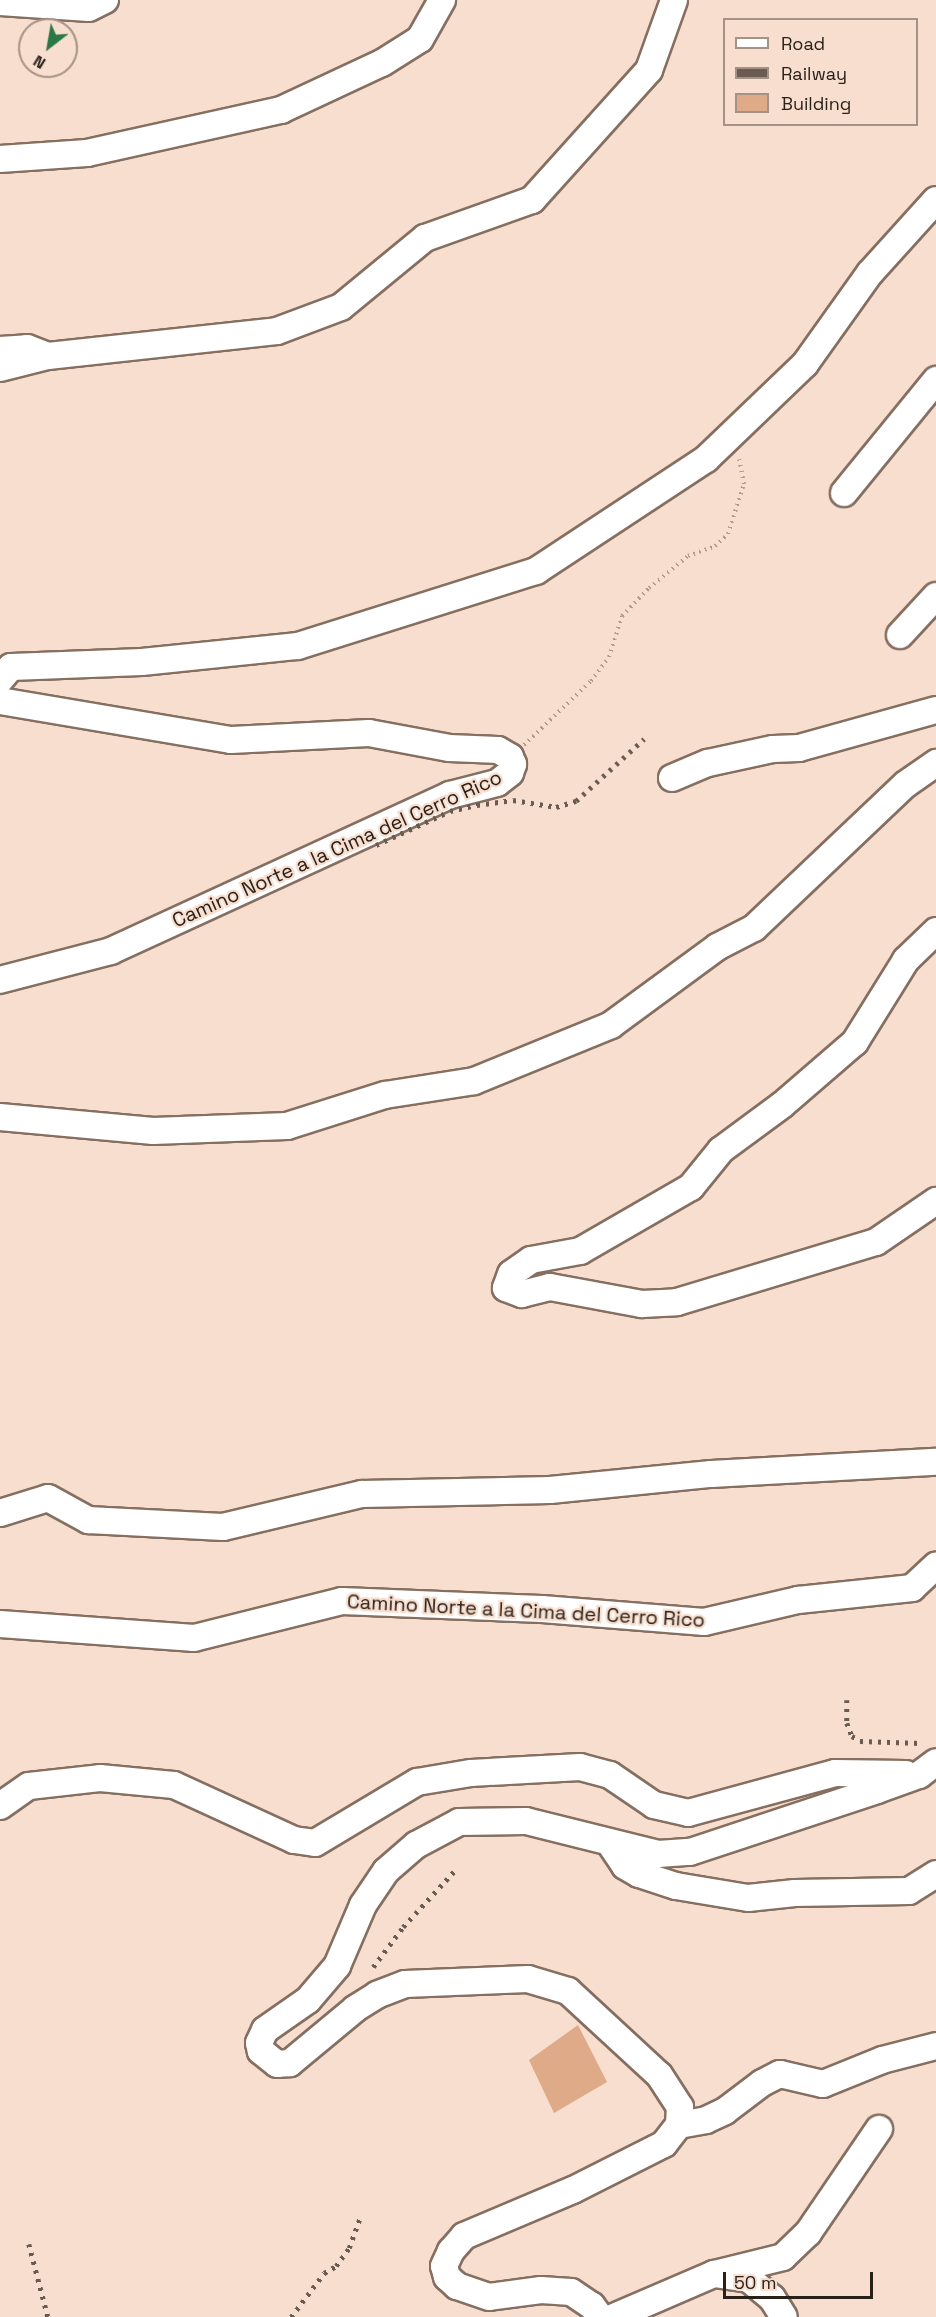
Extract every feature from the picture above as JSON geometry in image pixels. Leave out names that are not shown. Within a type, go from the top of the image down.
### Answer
[{"type":"lane","points":[[0,2],[89,8],[105,0]]},
{"type":"lane","points":[[0,159],[87,153],[281,110],[382,63],[420,39],[442,0]]},
{"type":"lane","points":[[0,369],[48,356],[277,331],[341,307],[425,238],[532,200],[649,70],[674,0]]},
{"type":"lane","points":[[0,680],[11,667],[142,662],[298,646],[536,571],[705,459],[805,364],[870,273],[936,200]]},
{"type":"lane","points":[[0,350],[27,348],[48,356]]},
{"type":"lane","points":[[844,493],[936,380]]},
{"type":"lane","points":[[900,635],[936,596]]},
{"type":"lane","name":"Camino Norte a la Cima del Cerro Rico","points":[[0,701],[231,740],[369,733],[449,748],[498,750],[510,757],[510,773],[497,783],[450,795],[111,951],[0,980]]},
{"type":"lane","points":[[672,777],[708,763],[773,749],[799,748],[936,710]]},
{"type":"lane","points":[[0,1117],[153,1131],[287,1126],[385,1095],[474,1082],[611,1025],[717,947],[754,928],[906,784],[936,763]]},
{"type":"lane","points":[[936,931],[906,960],[855,1042],[782,1105],[721,1150],[691,1187],[580,1251],[531,1260],[511,1274],[506,1288],[522,1294],[550,1287],[642,1304],[677,1302],[876,1242],[936,1201]]},
{"type":"lane","points":[[0,1513],[48,1498],[88,1520],[223,1527],[362,1494],[550,1490],[711,1474],[936,1462]]},
{"type":"lane","name":"Camino Norte a la Cima del Cerro Rico","points":[[0,1624],[194,1638],[342,1601],[542,1609],[704,1622],[798,1600],[912,1588],[936,1566]]},
{"type":"lane","points":[[0,1806],[29,1786],[100,1778],[174,1785],[294,1840],[315,1843],[417,1782],[471,1773],[580,1767],[610,1775],[654,1804],[688,1813],[835,1773],[927,1768]]},
{"type":"lane","points":[[600,2317],[592,2306],[571,2292],[541,2289],[489,2297],[457,2286],[447,2277],[444,2266],[450,2251],[464,2236],[573,2190],[664,2144],[679,2125],[680,2107],[659,2075],[568,1991],[528,1979],[405,1984],[377,1995],[290,2063],[277,2064],[261,2051],[259,2043],[265,2030],[308,2000],[337,1966],[363,1905],[386,1871],[417,1845],[459,1822],[526,1821],[573,1831],[611,1845],[658,1854],[690,1852],[927,1768]]},
{"type":"lane","points":[[611,1845],[625,1866],[639,1874],[676,1886],[748,1898],[795,1893],[909,1891],[936,1874]]},
{"type":"lane","points":[[679,2125],[706,2120],[725,2111],[780,2074],[823,2084],[882,2060],[936,2046]]},
{"type":"lane","points":[[614,2317],[714,2274],[783,2257],[808,2233],[879,2129]]},
{"type":"lane","points":[[714,2274],[749,2279],[771,2298],[784,2317]]},
{"type":"path","points":[[510,757],[591,681],[609,657],[622,616],[649,588],[688,556],[715,546],[728,534],[744,484],[738,456],[727,438]]},
{"type":"building","points":[[578,2025],[607,2082],[554,2113],[529,2060]]},
{"type":"railway","points":[[376,845],[450,811],[477,805],[513,800],[556,807],[576,801],[644,739]]},
{"type":"railway","points":[[847,1700],[847,1723],[852,1736],[860,1741],[921,1743]]},
{"type":"railway","points":[[373,1967],[403,1927],[457,1868]]},
{"type":"railway","points":[[291,2317],[324,2273],[336,2266],[349,2248],[360,2218]]},
{"type":"railway","points":[[29,2244],[48,2317]]}]
